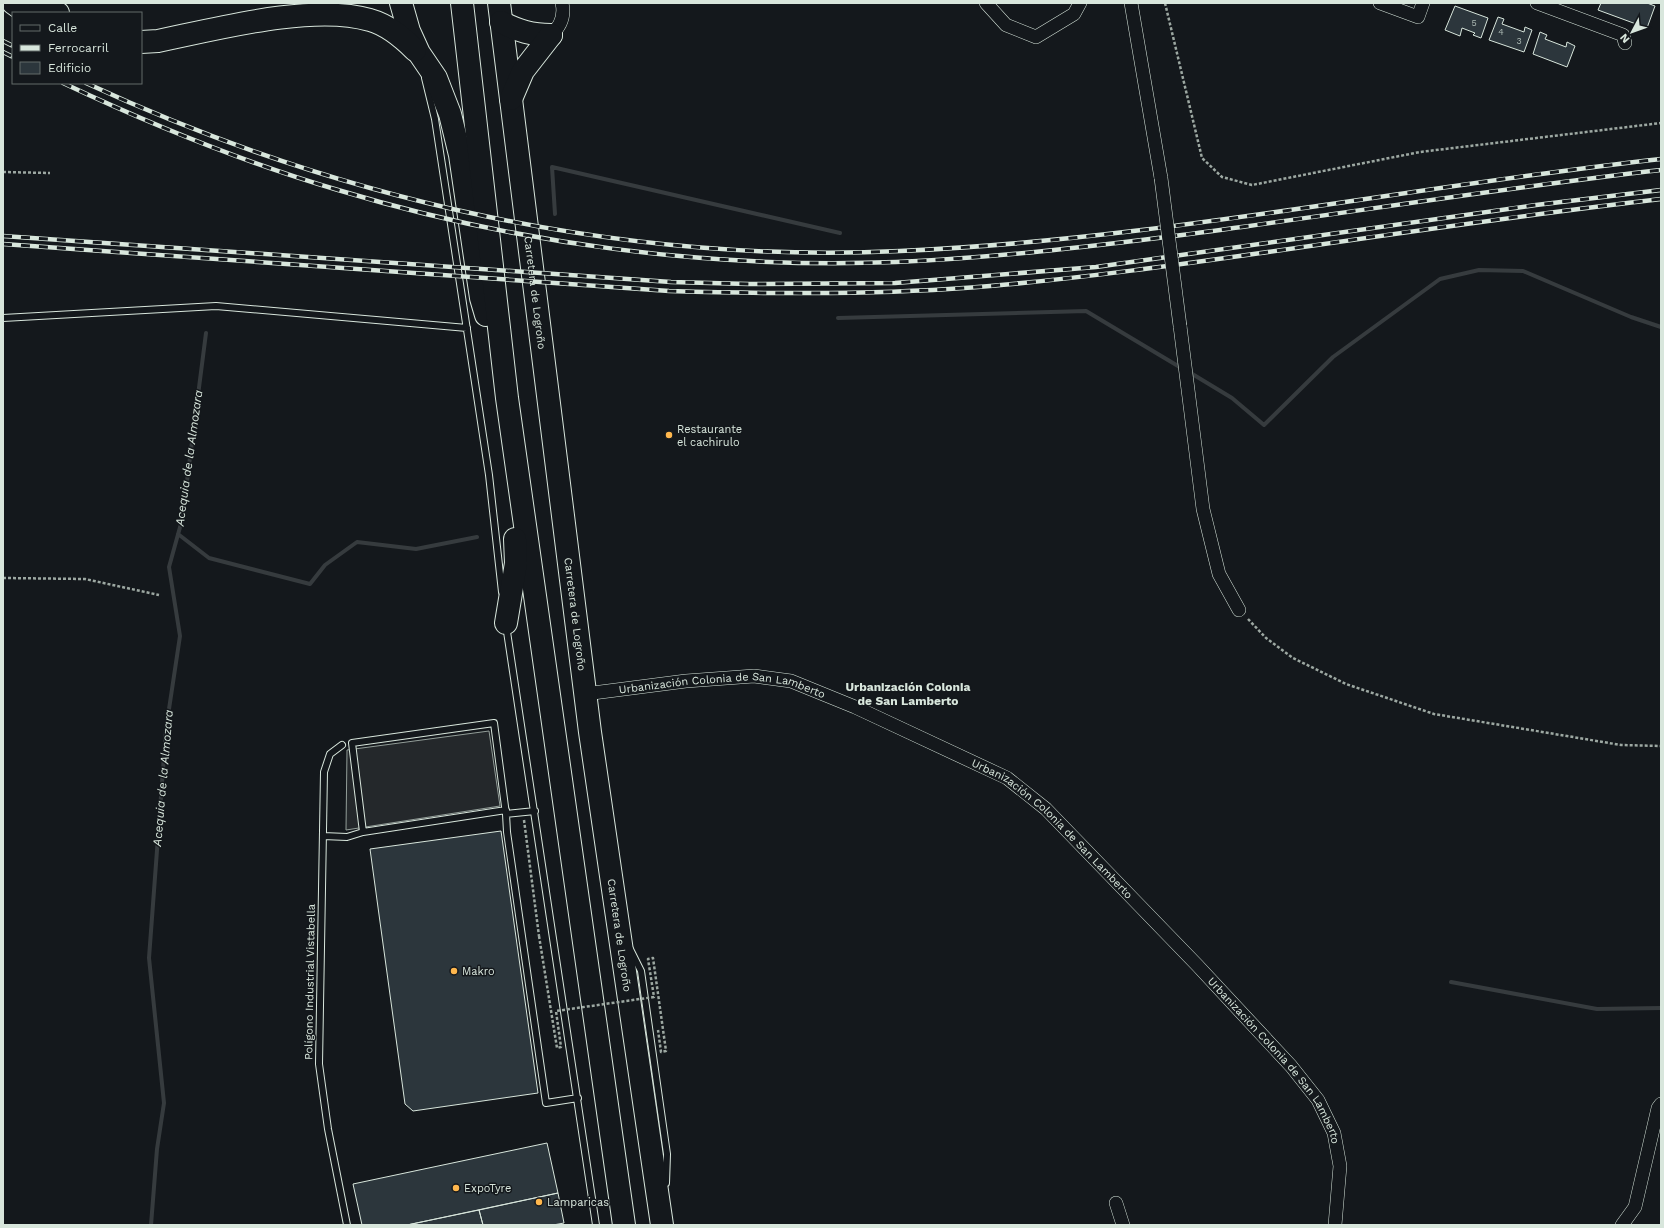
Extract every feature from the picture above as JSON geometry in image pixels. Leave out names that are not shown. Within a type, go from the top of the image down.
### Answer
[{"type":"highway","points":[[13,3],[25,12]]},
{"type":"highway","points":[[40,3],[56,12]]},
{"type":"highway","points":[[142,28],[195,20],[282,3]]},
{"type":"highway","points":[[401,3],[409,31],[419,53],[436,78],[450,114],[460,156],[480,298],[504,375]]},
{"type":"highway","points":[[462,3],[507,398],[624,1225]]},
{"type":"highway","points":[[502,11],[515,29],[533,35],[551,35]]},
{"type":"highway","name":"Carretera de Logroño","points":[[502,11],[511,100],[585,694],[662,1225]]},
{"type":"highway","points":[[142,42],[158,41],[299,15],[328,14],[346,15],[371,20],[391,29],[419,53]]},
{"type":"highway","points":[[511,100],[523,71],[551,35]]},
{"type":"highway","points":[[506,623],[516,563],[507,398]]},
{"type":"street","points":[[551,35],[557,30],[562,19],[562,3]]},
{"type":"street","points":[[986,3],[1006,25],[1036,37],[1074,14],[1080,3]]},
{"type":"street","points":[[1131,3],[1161,178],[1203,509],[1219,574],[1239,610]]},
{"type":"street","points":[[1380,3],[1418,17],[1423,3]]},
{"type":"street","points":[[1537,3],[1623,35],[1625,43]]},
{"type":"street","name":"Urbanización Colonia de San Lamberto","points":[[585,694],[686,681],[754,676],[791,681],[855,707],[1007,778],[1046,808],[1197,965],[1290,1066],[1318,1100],[1334,1133],[1340,1166],[1335,1225]]},
{"type":"street","points":[[1622,1225],[1635,1207],[1658,1108],[1661,1104]]},
{"type":"street","points":[[1116,1203],[1123,1225]]},
{"type":"lane","points":[[419,53],[435,119],[467,328],[489,475],[506,623],[596,1225]]},
{"type":"lane","points":[[3,318],[216,306],[467,328]]},
{"type":"lane","points":[[363,832],[352,743],[494,723],[506,812],[507,832],[546,1103],[578,1098]]},
{"type":"lane","name":"Polígono Industrial Vistabella","points":[[342,745],[330,754],[325,765],[319,1064],[328,1129],[347,1225]]},
{"type":"lane","points":[[323,836],[347,836],[363,832],[506,812],[535,810]]},
{"type":"lane","points":[[618,927],[641,971],[667,1154],[666,1194]]},
{"type":"lane","points":[[665,1202],[665,1225]]},
{"type":"path","points":[[1165,3],[1202,158],[1222,177],[1252,185],[1420,152],[1661,122]]},
{"type":"path","points":[[3,172],[50,173]]},
{"type":"path","points":[[3,578],[85,579],[159,595]]},
{"type":"path","points":[[1239,610],[1266,638],[1293,658],[1346,684],[1434,714],[1621,745],[1661,746]]},
{"type":"path","points":[[522,812],[539,936],[557,1048],[561,1047],[556,1011],[654,997],[648,959],[653,958],[666,1050],[661,1052],[658,1030]]},
{"type":"shaded area","points":[[489,731],[500,806],[346,830],[347,750]]},
{"type":"building","points":[[1601,3],[1647,3],[1655,6],[1647,28],[1598,10]]},
{"type":"building","points":[[1455,6],[1488,18],[1481,38],[1473,35],[1475,33],[1462,28],[1460,36],[1445,30]]},
{"type":"building","points":[[1498,17],[1504,19],[1502,24],[1524,32],[1525,27],[1532,30],[1524,52],[1489,40]]},
{"type":"building","points":[[1540,32],[1547,35],[1545,39],[1566,47],[1567,42],[1575,46],[1567,67],[1533,54]]},
{"type":"building","name":"Makro","points":[[501,831],[538,1093],[413,1111],[405,1104],[370,849]]},
{"type":"building","name":"ExpoTyre","points":[[547,1143],[558,1193],[407,1225],[362,1225],[353,1184]]},
{"type":"building","name":"Lamparicas","points":[[558,1193],[564,1223],[553,1225],[483,1225],[479,1210]]},
{"type":"building","points":[[479,1210],[483,1225],[407,1225]]},
{"type":"waterway","points":[[555,214],[552,167],[840,233]]},
{"type":"waterway","points":[[1189,372],[1232,398],[1264,425],[1333,357],[1440,279],[1479,270],[1523,271],[1631,317],[1661,327]]},
{"type":"waterway","points":[[838,318],[1086,311],[1183,369]]},
{"type":"waterway","name":"Acequia de la Almozara","points":[[151,1225],[157,1149],[164,1103],[149,958],[166,729],[180,636],[169,567],[182,520],[206,333]]},
{"type":"waterway","points":[[178,534],[209,558],[310,584],[325,565],[357,542],[416,549],[477,537]]},
{"type":"waterway","points":[[1451,982],[1597,1009],[1661,1008]]},
{"type":"railway","points":[[3,41],[12,46]]},
{"type":"railway","points":[[3,52],[12,56]]},
{"type":"railway","points":[[65,84],[130,114],[233,155],[338,190],[406,209],[474,225],[614,249],[684,257],[755,261],[826,263],[896,262],[1039,252],[1182,235],[1541,185],[1661,170]]},
{"type":"railway","points":[[88,84],[182,124],[281,160],[381,191],[483,216],[587,234],[691,247],[795,252],[900,251],[996,245],[1091,236],[1661,159]]},
{"type":"railway","points":[[3,236],[671,282],[749,284],[895,283],[1096,267],[1536,205],[1661,190]]},
{"type":"railway","points":[[3,244],[669,291],[749,293],[910,291],[1025,283],[1095,275],[1199,262],[1514,217],[1661,199]]},
{"type":"place","name":"Restaurante el cachirulo","points":[[669,435]]},
{"type":"place","name":"Makro","points":[[454,971]]},
{"type":"place","name":"ExpoTyre","points":[[456,1188]]},
{"type":"place","name":"Lamparicas","points":[[539,1202]]},
{"type":"district","name":"Urbanización Colonia de San Lamberto","points":[[908,694]]}]
